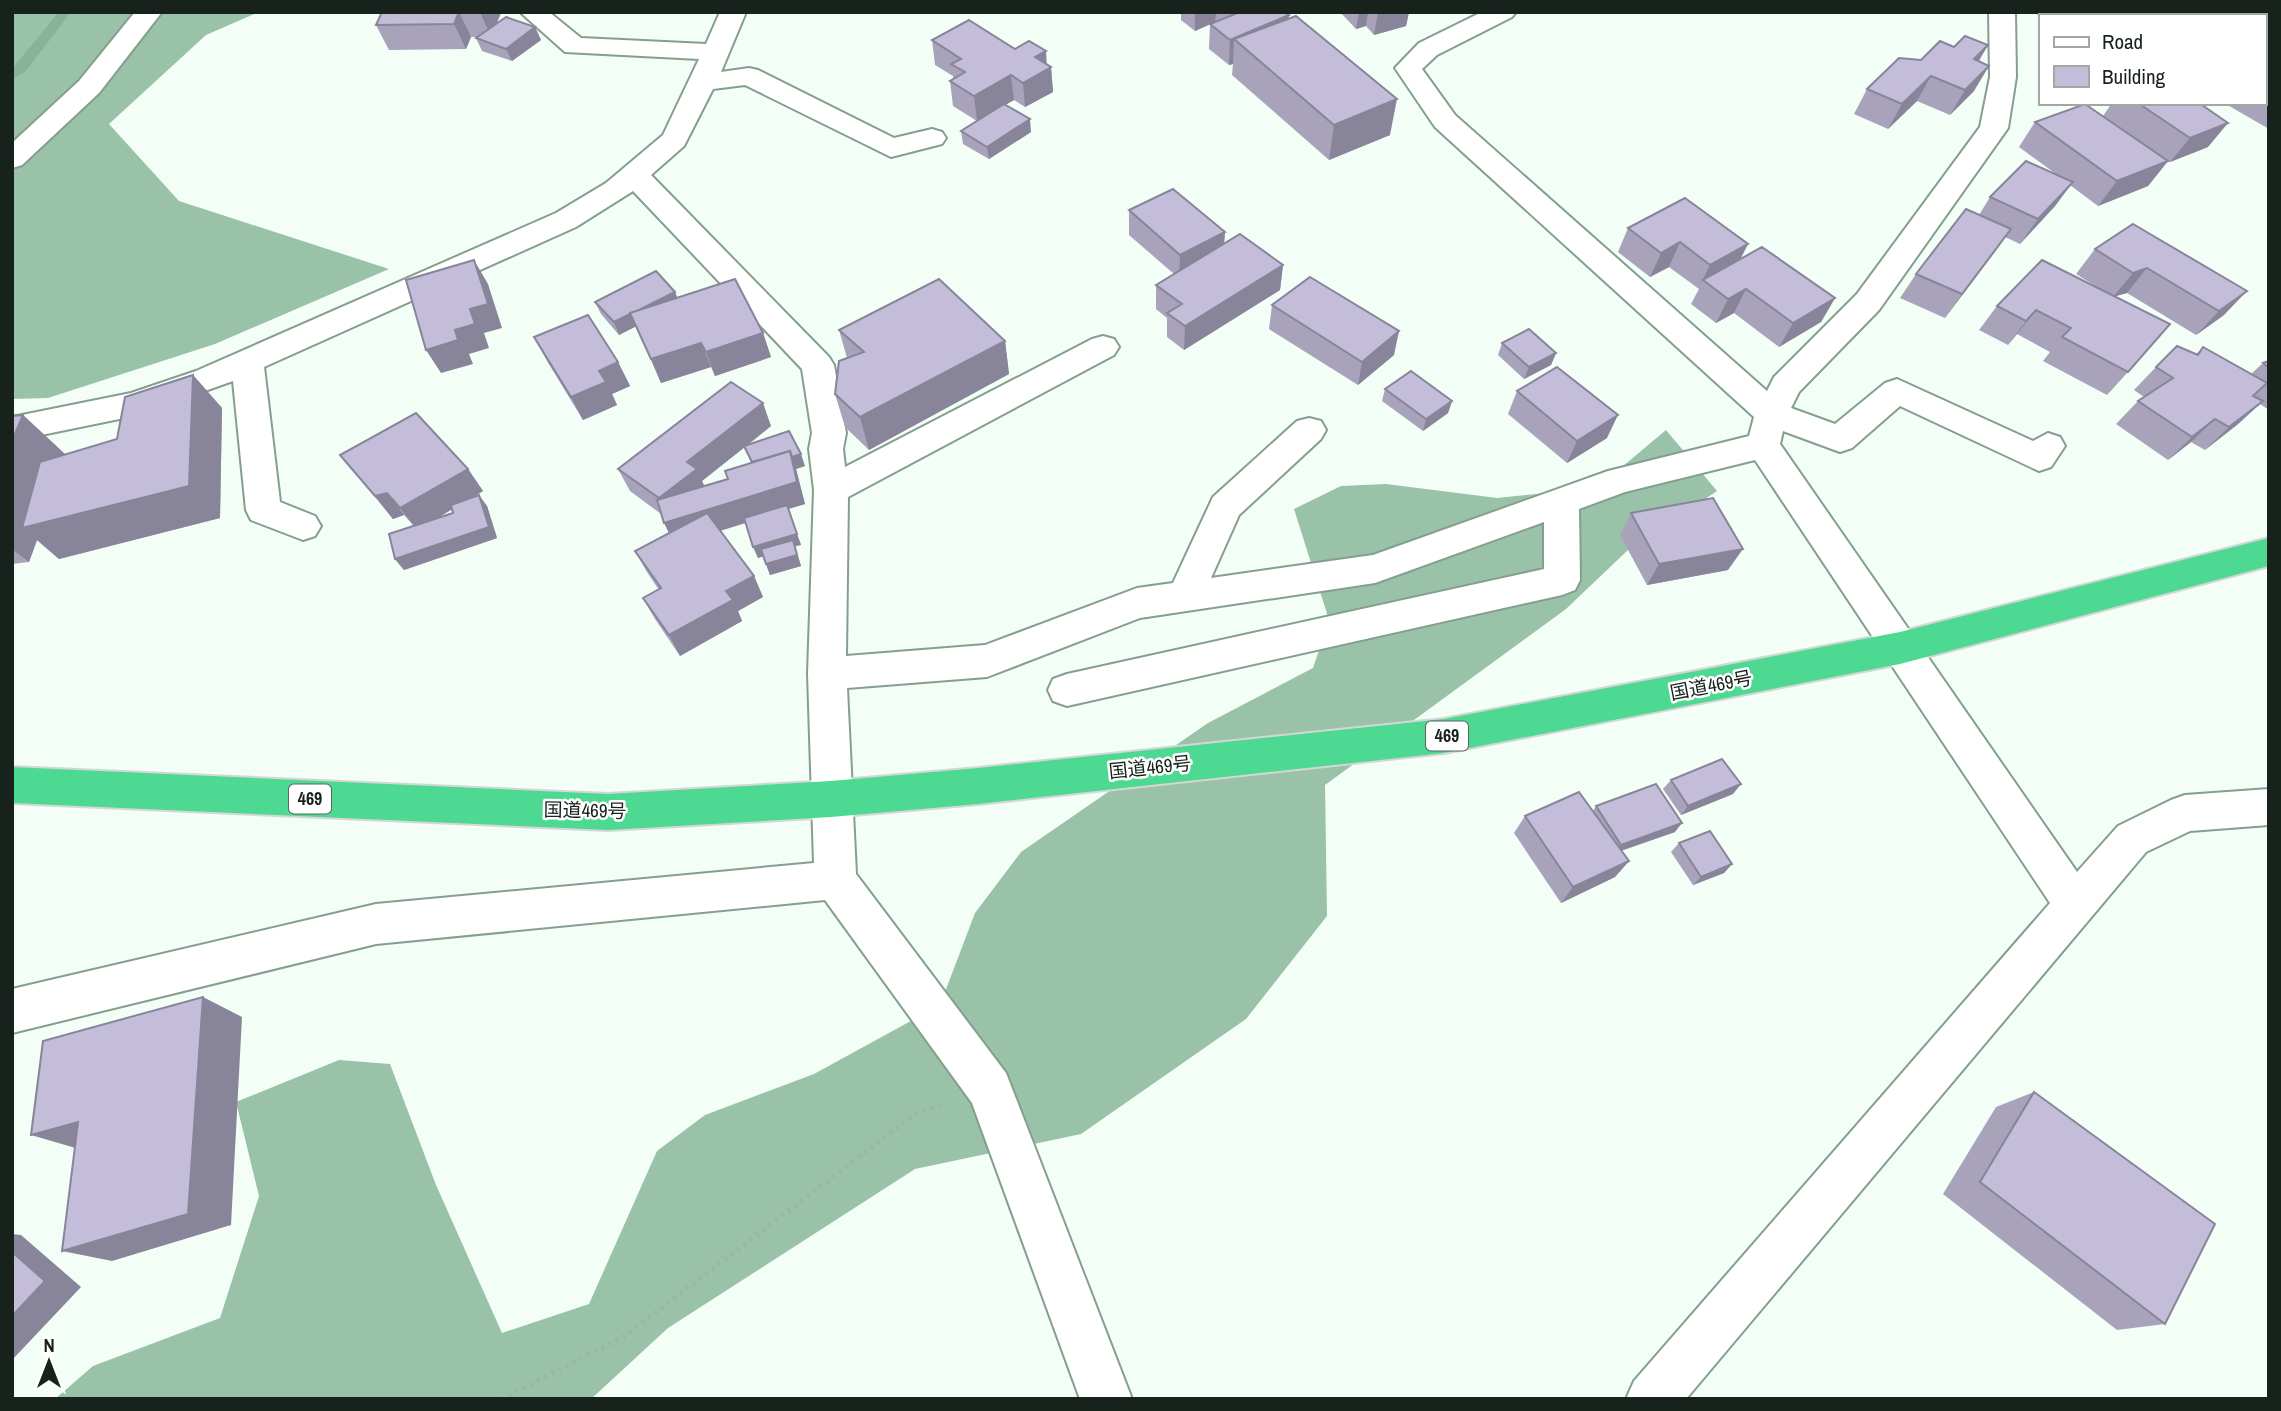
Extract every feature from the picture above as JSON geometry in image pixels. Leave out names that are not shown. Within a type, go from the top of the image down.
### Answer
[{"type":"highway","name":"国道469号","points":[[12,785],[608,812],[831,799],[1444,736],[1900,648],[2269,552]]},
{"type":"street","points":[[12,159],[89,87],[149,12]]},
{"type":"street","points":[[533,12],[574,46],[715,52]]},
{"type":"street","points":[[12,429],[134,404],[208,380],[566,220],[616,190],[674,140],[733,12]]},
{"type":"street","points":[[1503,12],[1428,49],[1408,68],[1445,121],[1767,430],[1900,648],[2075,904]]},
{"type":"street","points":[[1767,430],[1786,385],[1868,302],[1994,128],[2003,77],[2002,12]]},
{"type":"street","points":[[702,83],[749,76],[891,148],[932,138]]},
{"type":"street","points":[[633,174],[818,365],[829,433],[826,449],[831,490],[828,674],[835,880],[990,1089],[1106,1399]]},
{"type":"street","points":[[831,490],[1103,347]]},
{"type":"street","points":[[247,363],[263,510],[303,526]]},
{"type":"street","points":[[828,674],[987,661],[1137,603],[1375,569],[1619,480],[1767,430],[1840,439],[1897,391],[2039,458],[2048,446]]},
{"type":"street","points":[[1185,596],[1225,507],[1309,430]]},
{"type":"street","points":[[1067,690],[1562,580],[1561,501]]},
{"type":"street","points":[[1652,1399],[2132,839],[2185,813],[2269,807]]},
{"type":"street","points":[[12,1011],[376,924],[835,880]]},
{"type":"path","points":[[502,1399],[625,1336],[915,1114],[990,1089]]},
{"type":"green space","points":[[12,12],[259,12],[206,35],[109,124],[179,201],[389,269],[215,344],[48,398],[12,399]]},
{"type":"green space","points":[[1666,430],[1717,491],[1628,550],[1566,609],[1325,785],[1327,916],[1246,1019],[1081,1134],[915,1169],[668,1328],[591,1399],[55,1399],[93,1366],[220,1318],[259,1196],[236,1102],[339,1060],[390,1064],[436,1185],[502,1333],[589,1304],[657,1151],[705,1115],[814,1074],[940,1005],[975,913],[1021,852],[1208,723],[1313,668],[1329,620],[1294,509],[1341,486],[1386,484],[1497,498],[1597,488]]},
{"type":"building","points":[[382,12],[459,12],[454,24],[376,25]]},
{"type":"building","points":[[1237,12],[1284,12],[1289,15],[1230,40],[1210,24]]},
{"type":"building","points":[[1296,16],[1397,99],[1334,125],[1234,39]]},
{"type":"building","points":[[506,17],[535,27],[506,49],[476,38]]},
{"type":"building","points":[[969,20],[1015,49],[1029,41],[1046,51],[1035,57],[1051,67],[1023,83],[1011,75],[974,96],[950,81],[965,72],[951,64],[961,59],[932,40]]},
{"type":"building","points":[[1965,36],[1988,45],[1974,59],[1989,66],[1965,90],[1931,76],[1902,104],[1867,89],[1899,58],[1921,60],[1940,41],[1954,47]]},
{"type":"building","points":[[2267,58],[2269,59],[2269,93],[2267,92]]},
{"type":"building","points":[[1004,104],[1030,119],[987,147],[961,131]]},
{"type":"building","points":[[2086,105],[2168,161],[2117,181],[2035,122]]},
{"type":"building","points":[[2141,105],[2202,105],[2228,123],[2190,138]]},
{"type":"building","points":[[2026,161],[2073,182],[2038,219],[1990,197]]},
{"type":"building","points":[[1173,189],[1225,232],[1180,255],[1129,210]]},
{"type":"building","points":[[1685,198],[1748,244],[1710,265],[1680,242],[1661,253],[1628,228]]},
{"type":"building","points":[[1966,209],[2011,229],[1962,294],[1916,274]]},
{"type":"building","points":[[2133,224],[2247,291],[2219,311],[2147,268],[2133,273],[2095,249]]},
{"type":"building","points":[[1240,234],[1283,265],[1185,326],[1167,313],[1182,304],[1156,285]]},
{"type":"building","points":[[1762,247],[1835,298],[1793,323],[1746,289],[1728,299],[1703,280]]},
{"type":"building","points":[[474,260],[488,304],[470,309],[475,324],[455,330],[458,340],[426,350],[406,280]]},
{"type":"building","points":[[2042,260],[2170,324],[2128,372],[2062,337],[2071,328],[2036,310],[2026,321],[1997,306]]},
{"type":"building","points":[[656,271],[675,292],[614,322],[595,302]]},
{"type":"building","points":[[1310,277],[1399,331],[1362,362],[1272,305]]},
{"type":"building","points":[[735,279],[763,333],[706,352],[701,343],[651,359],[630,313]]},
{"type":"building","points":[[939,279],[1005,341],[860,417],[835,394],[839,361],[864,352],[839,330]]},
{"type":"building","points":[[588,315],[618,362],[599,371],[606,382],[571,397],[534,337]]},
{"type":"building","points":[[1529,329],[1556,353],[1529,367],[1502,343]]},
{"type":"building","points":[[2177,346],[2198,355],[2203,347],[2267,383],[2253,396],[2263,401],[2229,427],[2215,419],[2192,437],[2138,401],[2173,378],[2156,367]]},
{"type":"building","points":[[1557,367],[1618,415],[1577,441],[1517,391]]},
{"type":"building","points":[[1411,371],[1452,401],[1426,419],[1385,389]]},
{"type":"building","points":[[193,375],[189,486],[22,528],[40,462],[117,439],[125,397]]},
{"type":"building","points":[[731,382],[763,403],[687,462],[697,469],[659,498],[618,469]]},
{"type":"building","points":[[416,413],[468,469],[400,508],[387,493],[375,496],[340,455]]},
{"type":"building","points":[[23,415],[12,441],[12,416]]},
{"type":"building","points":[[789,431],[801,454],[792,457],[790,451],[752,462],[744,446]]},
{"type":"building","points":[[790,451],[797,482],[664,523],[657,500],[728,479],[725,471]]},
{"type":"building","points":[[479,495],[489,527],[395,559],[389,534],[453,513],[451,505]]},
{"type":"building","points":[[1713,498],[1743,549],[1659,564],[1631,513]]},
{"type":"building","points":[[787,505],[797,534],[753,547],[744,518]]},
{"type":"building","points":[[707,513],[754,576],[726,591],[733,600],[669,635],[643,598],[661,588],[635,551]]},
{"type":"building","points":[[793,540],[797,555],[766,564],[761,549]]},
{"type":"building","points":[[1722,759],[1741,784],[1688,806],[1671,780]]},
{"type":"building","points":[[1656,784],[1682,823],[1621,845],[1596,806]]},
{"type":"building","points":[[1579,792],[1629,861],[1573,887],[1525,816]]},
{"type":"building","points":[[1710,831],[1732,864],[1701,877],[1679,843]]},
{"type":"building","points":[[203,997],[188,1214],[62,1251],[78,1122],[31,1135],[43,1041]]},
{"type":"building","points":[[2034,1092],[2215,1224],[2165,1324],[1980,1182]]},
{"type":"building","points":[[12,1252],[45,1281],[12,1316]]},
{"type":"waterway","points":[[12,75],[21,69],[65,12]]}]
